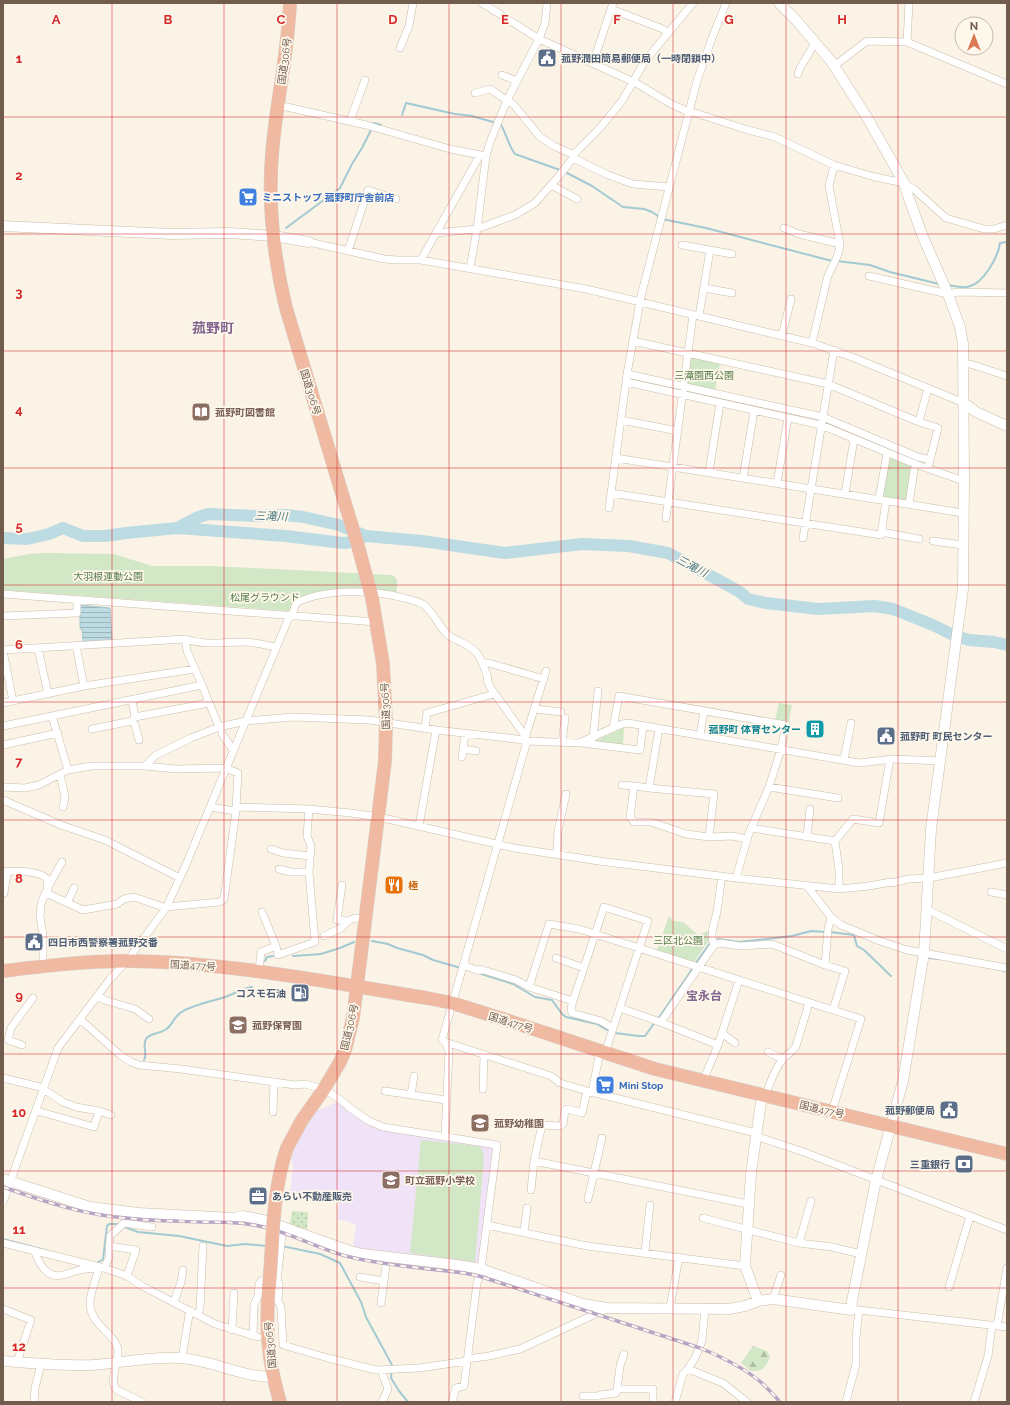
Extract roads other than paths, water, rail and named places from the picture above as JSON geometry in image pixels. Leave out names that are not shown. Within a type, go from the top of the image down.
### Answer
[{"type":"highway","name":"国道306号","points":[[280,1402],[273,1377],[267,1330],[273,1284],[277,1188],[283,1161],[288,1148],[302,1120],[324,1089],[340,1062],[345,1050],[353,1018],[358,986],[386,761],[386,722],[383,664],[372,598],[358,546],[286,308],[280,281],[274,236],[271,177],[272,155],[286,52],[290,3]]},
{"type":"highway","name":"国道477号","points":[[3,970],[76,963],[127,961],[206,965],[259,970],[427,998],[452,1003],[602,1054],[655,1069],[1007,1154]]},
{"type":"street","points":[[400,48],[409,26],[413,3]]},
{"type":"street","points":[[482,3],[539,39],[632,82],[671,104],[689,112],[748,130],[768,134],[834,165],[875,177],[904,183],[915,190],[946,218],[984,229],[994,230],[1007,225]]},
{"type":"street","points":[[421,260],[483,156],[507,100],[539,39],[545,23],[547,3]]},
{"type":"street","points":[[436,234],[477,229],[502,220],[535,203],[566,169],[574,156],[622,101],[644,61],[688,11],[693,3]]},
{"type":"street","points":[[609,508],[626,378],[641,296],[703,63],[726,3]]},
{"type":"street","points":[[779,3],[834,66],[868,120],[904,183],[923,237],[960,327],[963,344],[963,588],[931,829],[928,910],[924,953],[904,1081],[876,1180],[852,1301],[855,1310],[856,1364],[846,1402]]},
{"type":"street","points":[[907,42],[909,3]]},
{"type":"street","points":[[593,64],[612,6],[663,29],[668,33]]},
{"type":"street","points":[[834,66],[867,41],[907,42],[1007,84]]},
{"type":"street","points":[[798,74],[815,43]]},
{"type":"street","points":[[502,75],[517,81]]},
{"type":"street","points":[[350,121],[365,80]]},
{"type":"street","points":[[475,94],[490,89],[507,100],[523,115],[540,137],[554,146],[608,174],[633,184],[670,187]]},
{"type":"street","points":[[278,105],[350,121],[450,149],[483,156]]},
{"type":"street","points":[[470,268],[477,229],[483,156]]},
{"type":"street","points":[[812,343],[826,279],[838,257],[840,244],[829,186],[834,165]]},
{"type":"street","points":[[551,185],[577,199]]},
{"type":"street","points":[[348,251],[368,190],[396,199]]},
{"type":"street","points":[[3,226],[172,234],[228,233],[274,236],[391,259],[421,260],[586,289],[640,303],[782,335],[834,350],[964,403],[976,412],[1007,426]]},
{"type":"street","points":[[784,228],[798,234],[840,244]]},
{"type":"street","points":[[682,245],[732,254]]},
{"type":"street","points":[[666,518],[688,354],[696,315],[704,288],[710,250]]},
{"type":"street","points":[[869,276],[945,288],[958,292],[1007,293]]},
{"type":"street","points":[[704,288],[732,293]]},
{"type":"street","points":[[782,335],[791,299]]},
{"type":"street","points":[[633,341],[828,384],[919,422],[938,428],[928,468]]},
{"type":"street","points":[[803,538],[834,350]]},
{"type":"street","points":[[963,364],[970,364],[1007,376]]},
{"type":"street","points":[[626,378],[683,391],[823,417],[918,457],[930,460]]},
{"type":"street","points":[[919,422],[928,388]]},
{"type":"street","points":[[683,391],[720,403],[821,426],[915,464],[964,481]]},
{"type":"street","points":[[709,472],[720,403]]},
{"type":"street","points":[[743,478],[754,410]]},
{"type":"street","points":[[777,483],[788,418]]},
{"type":"street","points":[[621,420],[678,431]]},
{"type":"street","points":[[845,494],[854,439]]},
{"type":"street","points":[[611,493],[881,536],[887,453]]},
{"type":"street","points":[[616,458],[963,513]]},
{"type":"street","points":[[909,504],[915,464]]},
{"type":"street","points":[[881,532],[919,539]]},
{"type":"street","points":[[934,541],[963,545]]},
{"type":"street","points":[[4,1198],[7,1180],[36,1111],[58,1048],[110,979],[127,961],[166,908],[246,721],[275,647],[296,603],[320,595],[362,592],[381,593],[418,602],[432,613],[447,634],[478,652],[488,678],[487,680],[490,688],[512,716],[526,739]]},
{"type":"street","points":[[3,594],[376,622]]},
{"type":"street","points":[[3,616],[76,613],[77,600]]},
{"type":"street","points":[[13,701],[3,651],[186,639],[197,643],[209,644],[246,642],[275,647]]},
{"type":"street","points":[[186,639],[187,651],[222,734],[233,750]]},
{"type":"street","points":[[76,646],[84,686]]},
{"type":"street","points":[[38,648],[48,694]]},
{"type":"street","points":[[482,663],[489,663],[544,679]]},
{"type":"street","points":[[3,703],[84,686],[195,669]]},
{"type":"street","points":[[445,1137],[449,1051],[445,1042],[442,1040],[546,671]]},
{"type":"street","points":[[3,726],[202,685]]},
{"type":"street","points":[[593,738],[598,691]]},
{"type":"street","points":[[425,728],[427,713],[494,694]]},
{"type":"street","points":[[613,728],[619,696],[786,725],[781,749],[769,787],[747,839],[736,878]]},
{"type":"street","points":[[132,700],[134,719],[139,740]]},
{"type":"street","points":[[92,729],[209,703]]},
{"type":"street","points":[[535,709],[563,715],[562,742]]},
{"type":"street","points":[[700,736],[704,711]]},
{"type":"street","points":[[52,716],[68,770]]},
{"type":"street","points":[[145,766],[156,755],[191,738],[220,727],[246,721],[294,717],[369,720],[465,734],[579,743],[640,750],[643,726]]},
{"type":"street","points":[[844,760],[850,722]]},
{"type":"street","points":[[579,743],[622,724],[628,723],[858,763],[890,759],[941,761]]},
{"type":"street","points":[[649,788],[659,729]]},
{"type":"street","points":[[419,826],[436,730]]},
{"type":"street","points":[[3,745],[58,733]]},
{"type":"street","points":[[465,734],[462,753],[476,751]]},
{"type":"street","points":[[840,889],[835,841],[853,819],[879,823],[890,759]]},
{"type":"street","points":[[3,787],[25,788],[39,785],[68,770],[91,766],[145,766],[176,769],[225,768],[238,773],[236,809],[224,899],[220,902],[166,908],[134,897],[124,899],[117,904],[88,910],[79,909],[66,903],[48,891]]},
{"type":"street","points":[[60,774],[65,797],[63,807]]},
{"type":"street","points":[[622,785],[714,794],[709,837]]},
{"type":"street","points":[[634,786],[630,817],[634,822],[651,822],[686,834],[709,837],[732,836],[747,839]]},
{"type":"street","points":[[769,787],[838,798]]},
{"type":"street","points":[[557,854],[558,831],[566,794]]},
{"type":"street","points":[[3,800],[61,825],[105,840],[180,878]]},
{"type":"street","points":[[210,807],[236,809],[334,810],[379,817],[498,844],[599,861],[840,889],[892,883],[908,879],[928,878],[1007,863]]},
{"type":"street","points":[[262,912],[276,946],[278,955],[315,942],[309,872],[311,846],[307,836],[309,809]]},
{"type":"street","points":[[807,837],[810,809]]},
{"type":"street","points":[[751,828],[835,841]]},
{"type":"street","points":[[271,849],[283,853],[310,856]]},
{"type":"street","points":[[43,966],[43,935],[40,917],[45,893],[48,891],[62,862]]},
{"type":"street","points":[[279,869],[291,872],[309,872]]},
{"type":"street","points":[[4,893],[5,873],[7,871],[26,872],[41,875],[47,879],[48,891]]},
{"type":"street","points":[[660,1022],[698,968],[713,943],[712,930],[717,913],[722,876]]},
{"type":"street","points":[[342,885],[337,920],[348,921]]},
{"type":"street","points":[[807,886],[831,917],[841,925],[880,941],[924,953],[1007,968]]},
{"type":"street","points":[[66,903],[74,888]]},
{"type":"street","points":[[991,892],[1007,895]]},
{"type":"street","points":[[531,1190],[534,1161],[542,1125],[560,1126],[563,1124],[567,1109],[582,1112],[602,1054],[613,1028],[620,1008],[648,920],[604,907],[571,1008],[572,1013],[601,1021],[613,1028]]},
{"type":"street","points":[[928,910],[1007,949]]},
{"type":"street","points":[[825,965],[828,929],[831,917]]},
{"type":"street","points":[[324,936],[341,928],[348,921],[355,918],[366,919]]},
{"type":"street","points":[[529,987],[549,924],[580,929],[698,968],[862,1019],[832,1111]]},
{"type":"street","points":[[713,943],[740,946],[772,944],[825,965],[845,971],[833,1010]]},
{"type":"street","points":[[259,970],[261,952],[276,946]]},
{"type":"street","points":[[556,958],[584,968]]},
{"type":"street","points":[[462,968],[479,971],[480,969],[516,980],[529,987],[573,1001]]},
{"type":"street","points":[[703,1081],[718,1045],[739,980]]},
{"type":"street","points":[[98,995],[104,1000],[135,1009],[149,1018]]},
{"type":"street","points":[[22,1045],[8,1040],[11,1028],[33,998]]},
{"type":"street","points":[[758,1301],[745,1266],[748,1204],[756,1134],[764,1096],[782,1060],[794,1051],[809,1003]]},
{"type":"street","points":[[620,1008],[718,1045]]},
{"type":"street","points":[[80,1019],[120,1055],[139,1065],[181,1069],[295,1085],[304,1084],[324,1089],[378,1126],[497,1145],[481,1269],[476,1283],[464,1386],[456,1388],[452,1402]]},
{"type":"street","points":[[722,1033],[734,1043]]},
{"type":"street","points":[[445,1042],[551,1076],[560,1083],[589,1092],[756,1134],[1007,1230]]},
{"type":"street","points":[[768,1052],[782,1060]]},
{"type":"street","points":[[483,1089],[484,1055]]},
{"type":"street","points":[[411,1095],[414,1076]]},
{"type":"street","points":[[3,1078],[44,1089],[63,1102],[76,1107],[99,1111],[111,1115]]},
{"type":"street","points":[[273,1112],[274,1082]]},
{"type":"street","points":[[385,1091],[446,1100]]},
{"type":"street","points":[[36,1111],[94,1127],[99,1111]]},
{"type":"street","points":[[588,1199],[602,1138]]},
{"type":"street","points":[[534,1161],[748,1204]]},
{"type":"street","points":[[7,1180],[90,1207],[139,1213],[234,1218],[243,1216],[263,1220],[350,1251],[387,1258],[424,1261],[481,1269],[553,1292],[582,1304],[608,1308],[729,1309],[745,1306],[758,1301],[773,1299],[1007,1327]]},
{"type":"street","points":[[799,1243],[811,1201]]},
{"type":"street","points":[[644,1252],[650,1205]]},
{"type":"street","points":[[524,1232],[527,1208]]},
{"type":"street","points":[[949,1287],[970,1216]]},
{"type":"street","points":[[703,1218],[799,1243],[832,1247],[861,1254]]},
{"type":"street","points":[[142,1402],[116,1388],[114,1382],[118,1351],[117,1345],[96,1323],[90,1305],[102,1268],[109,1258],[110,1236],[124,1223],[152,1227]]},
{"type":"street","points":[[487,1225],[587,1246],[644,1252],[745,1266]]},
{"type":"street","points":[[273,1284],[283,1226]]},
{"type":"street","points":[[3,1243],[102,1268],[127,1276],[142,1286],[215,1324],[256,1337],[254,1305],[258,1296],[259,1284],[264,1280],[273,1284],[279,1284],[278,1301],[281,1307],[283,1345],[369,1369],[396,1370],[426,1367],[520,1349],[608,1308]]},
{"type":"street","points":[[109,1246],[136,1250],[127,1276]]},
{"type":"street","points":[[198,1315],[200,1309],[204,1246]]},
{"type":"street","points":[[35,1252],[44,1269],[48,1273],[52,1274],[61,1276],[77,1270],[102,1268]]},
{"type":"street","points":[[670,1308],[680,1257]]},
{"type":"street","points":[[381,1303],[387,1258]]},
{"type":"street","points":[[974,1402],[988,1356],[1007,1268]]},
{"type":"street","points":[[174,1302],[181,1282],[183,1270]]},
{"type":"street","points":[[773,1299],[781,1275]]},
{"type":"street","points":[[360,1277],[384,1281]]},
{"type":"street","points":[[232,1330],[234,1293]]},
{"type":"street","points":[[3,1309],[31,1320],[17,1362]]},
{"type":"street","points":[[675,1402],[683,1374],[688,1369],[700,1348],[705,1309]]},
{"type":"street","points":[[182,1358],[189,1315],[191,1311]]},
{"type":"street","points":[[583,1396],[598,1396],[616,1393],[620,1366],[624,1354]]},
{"type":"street","points":[[3,1361],[41,1364],[92,1365],[154,1358],[182,1358],[203,1361],[259,1377],[273,1377]]},
{"type":"street","points":[[34,1402],[35,1388],[41,1364]]},
{"type":"street","points":[[688,1369],[723,1383],[747,1402]]},
{"type":"street","points":[[382,1402],[388,1390],[384,1370]]},
{"type":"street","points":[[617,1388],[652,1389],[653,1402]]},
{"type":"water","points":[[80,605],[110,608],[112,640],[83,642],[82,629],[80,629]]},
{"type":"waterway","points":[[402,115],[406,103],[455,114],[472,116],[493,122]]},
{"type":"waterway","points":[[374,123],[381,125]]},
{"type":"waterway","points":[[501,125],[515,154],[560,170]]},
{"type":"waterway","points":[[286,228],[340,188],[371,130]]},
{"type":"waterway","points":[[567,173],[592,186],[623,207],[644,209],[652,212],[658,216],[658,218]]},
{"type":"waterway","points":[[662,219],[706,228],[832,261]]},
{"type":"waterway","points":[[948,285],[967,287],[979,281],[993,263],[1000,243],[1007,242]]},
{"type":"waterway","points":[[837,261],[870,265],[890,272],[939,284]]},
{"type":"waterway","name":"三滝川","points":[[177,528],[196,518],[208,514],[257,516],[285,515],[303,517],[339,525],[366,536],[422,541],[505,553],[582,544],[629,546],[668,553],[740,592],[748,599],[766,603],[818,609],[875,606],[893,609],[933,625],[955,636],[969,640],[994,642],[1007,645]]},
{"type":"waterway","name":"三滝川","points":[[3,538],[27,539],[49,534],[63,528],[83,536],[105,536],[177,528],[285,536],[343,543],[352,542],[364,537]]},
{"type":"waterway","points":[[695,964],[710,943],[719,939],[739,942],[792,936],[811,931],[826,932]]},
{"type":"waterway","points":[[830,932],[854,935],[857,946],[864,950],[891,976]]},
{"type":"waterway","points":[[372,941],[388,944],[461,968]]},
{"type":"waterway","points":[[293,956],[321,954],[354,942]]},
{"type":"waterway","points":[[265,961],[267,957],[273,956]]},
{"type":"waterway","points":[[929,958],[939,959]]},
{"type":"waterway","points":[[658,1019],[693,968]]},
{"type":"waterway","points":[[1002,970],[1007,972]]},
{"type":"waterway","points":[[478,973],[513,984],[535,997],[552,1000],[566,1017],[597,1024],[607,1030]]},
{"type":"waterway","points":[[144,1060],[145,1042],[147,1037],[163,1031],[183,1011],[252,987]]},
{"type":"waterway","points":[[615,1033],[645,1036],[655,1022]]},
{"type":"waterway","points":[[97,1263],[103,1259],[107,1226],[109,1224],[118,1224]]},
{"type":"waterway","points":[[122,1226],[138,1232],[179,1236],[227,1246],[245,1244],[267,1246]]},
{"type":"waterway","points":[[3,1239],[48,1251]]},
{"type":"waterway","points":[[282,1246],[320,1254],[340,1263],[361,1302],[366,1317],[392,1365],[391,1378],[408,1402]]},
{"type":"railway","points":[[3,1187],[48,1202],[94,1214],[145,1220],[230,1222],[252,1225],[282,1232],[327,1250],[350,1257],[378,1263],[479,1276],[700,1348],[725,1359],[749,1373],[763,1384],[780,1402]]},
{"type":"place","name":"菰野潤田簡易郵便局（一時閉鎖中）","points":[[547,58]]},
{"type":"place","name":"ミニストップ 菰野町庁舎前店","points":[[248,197]]},
{"type":"place","name":"菰野町図書館","points":[[201,412]]},
{"type":"place","name":"菰野町 体育センター","points":[[815,729]]},
{"type":"place","name":"菰野町 町民センター","points":[[886,736]]},
{"type":"place","name":"極","points":[[394,885]]},
{"type":"place","name":"四日市西警察署菰野交番","points":[[34,942]]},
{"type":"place","name":"コスモ石油","points":[[300,993]]},
{"type":"place","name":"菰野保育園","points":[[238,1025]]},
{"type":"place","name":"Mini Stop","points":[[605,1085]]},
{"type":"place","name":"菰野郵便局","points":[[949,1110]]},
{"type":"place","name":"菰野幼稚園","points":[[480,1123]]},
{"type":"place","name":"三重銀行","points":[[964,1164]]},
{"type":"place","name":"町立菰野小学校","points":[[391,1180]]},
{"type":"place","name":"あらい不動産販売","points":[[258,1196]]},
{"type":"district","name":"菰野町","points":[[213,328]]},
{"type":"district","name":"宝永台","points":[[704,996]]},
{"type":"park label","name":"三滝園西公園","points":[[704,375]]},
{"type":"park label","name":"大羽根運動公園","points":[[108,576]]},
{"type":"park label","name":"松尾グラウンド","points":[[265,597]]},
{"type":"park label","name":"三区北公園","points":[[678,940]]}]
